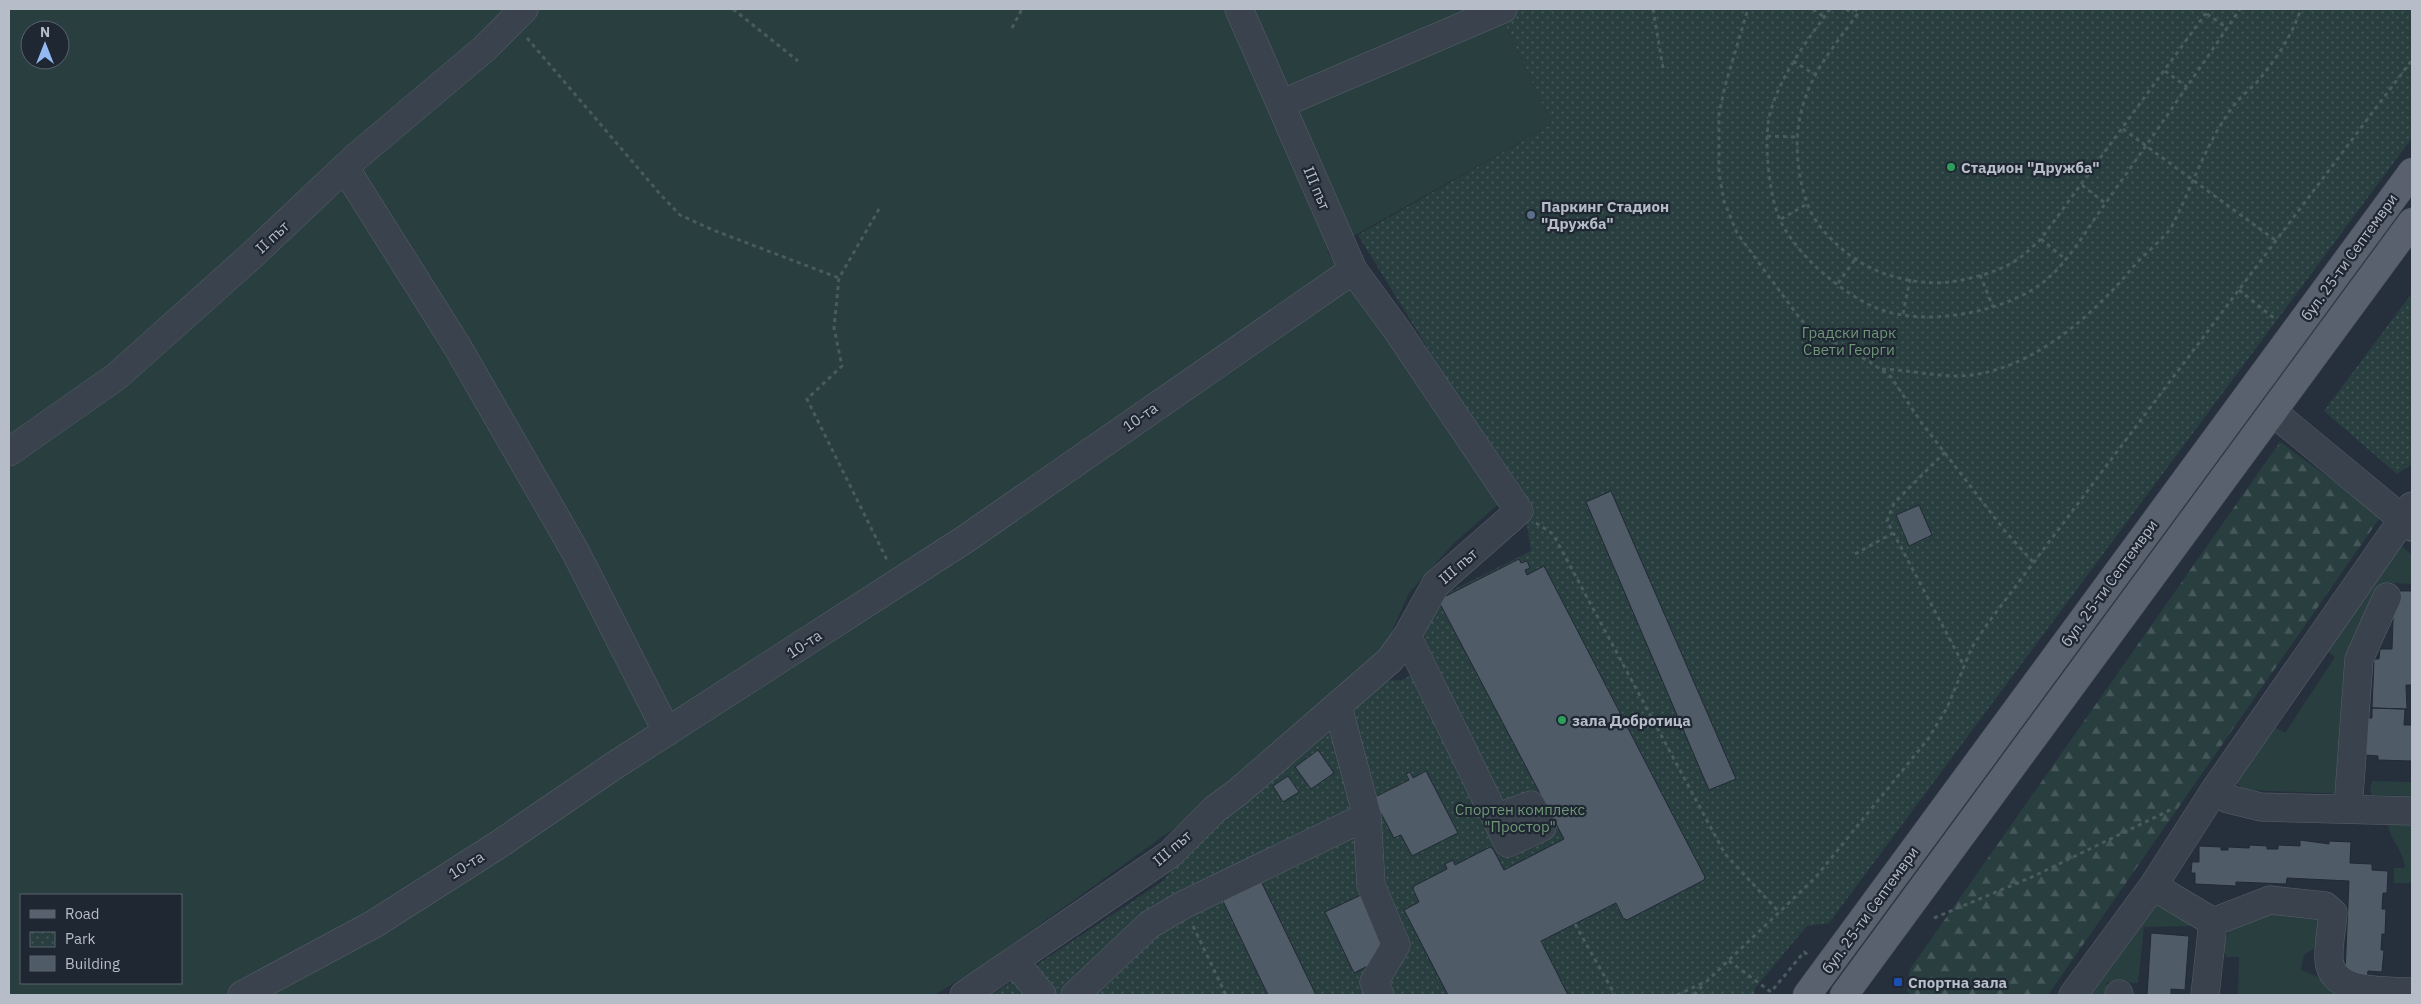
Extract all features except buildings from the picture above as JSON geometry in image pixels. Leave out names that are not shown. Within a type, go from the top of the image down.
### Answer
[{"type":"main road","name":"бул. 25-ти Септември","points":[[1807,995],[2412,172]]},
{"type":"main road","name":"бул. 25-ти Септември","points":[[1844,995],[2412,222]]},
{"type":"street","name":"ІІІ път","points":[[964,995],[1170,854],[1214,809],[1238,792],[1390,660],[1407,636],[1436,584],[1519,511],[1397,330],[1353,270],[1239,9]]},
{"type":"street","points":[[1281,104],[1503,9]]},
{"type":"street","name":"ІІ път","points":[[9,452],[116,376],[257,250],[345,168],[443,86],[518,15]]},
{"type":"street","points":[[345,168],[457,346],[570,543],[667,732]]},
{"type":"street","name":"10-та","points":[[242,995],[374,924],[498,845],[667,732],[899,583],[1353,270]]},
{"type":"street","points":[[2073,995],[2153,886],[2216,788],[2409,517],[2273,412]]},
{"type":"street","points":[[2348,809],[2359,658],[2387,597]]},
{"type":"street","points":[[1407,636],[1496,818]]},
{"type":"street","points":[[1338,707],[1367,816],[1371,884],[1396,944],[1374,982],[1380,995]]},
{"type":"street","points":[[2216,788],[2228,799],[2261,807],[2412,812]]},
{"type":"street","points":[[1075,995],[1149,925],[1183,905],[1367,816]]},
{"type":"street","points":[[2153,886],[2213,922]]},
{"type":"street","points":[[2213,922],[2270,900],[2325,906],[2333,913],[2329,961],[2334,976],[2354,988],[2412,992]]},
{"type":"street","points":[[2205,995],[2213,922]]},
{"type":"street","points":[[1014,961],[1042,995]]},
{"type":"path","points":[[733,9],[798,61]]},
{"type":"path","points":[[1012,28],[1022,9]]},
{"type":"path","points":[[1654,9],[1663,68]]},
{"type":"path","points":[[1813,9],[1824,17]]},
{"type":"path","points":[[1830,9],[1793,61],[1772,108],[1767,136],[1771,183],[1781,219],[1798,248],[1854,296],[1880,310],[1920,317],[1959,316],[1993,307],[2032,290],[2065,259],[2146,146],[2240,9]]},
{"type":"path","points":[[1846,9],[1850,12],[1853,9],[1859,12],[1814,74],[1800,117],[1797,137],[1801,178],[1807,204],[1822,228],[1869,267],[1910,279],[1950,282],[1980,275],[2015,261],[2041,239],[2209,9]]},
{"type":"path","points":[[1881,369],[1954,376],[1996,370],[2062,336],[2084,318],[2119,284],[2144,254],[2171,228],[2194,179],[2232,107],[2277,58],[2295,26],[2300,9]]},
{"type":"path","points":[[1747,12],[1725,86],[1719,114],[1719,174],[1724,201],[1737,233],[1802,320],[1831,342],[1881,369],[1891,377],[2005,531],[2033,562]]},
{"type":"path","points":[[2207,14],[2227,28]]},
{"type":"path","points":[[518,15],[660,194],[680,214],[713,230],[839,278]]},
{"type":"path","points":[[1694,995],[1815,878],[1928,739],[1947,708],[1972,647],[2033,562],[2412,60]]},
{"type":"path","points":[[1793,61],[1814,74]]},
{"type":"path","points":[[2165,71],[2186,87]]},
{"type":"path","points":[[2122,129],[2194,179],[2275,240]]},
{"type":"path","points":[[1767,136],[1797,137]]},
{"type":"path","points":[[2082,185],[2105,203]]},
{"type":"path","points":[[1781,219],[1807,204]]},
{"type":"path","points":[[879,209],[839,278],[834,328],[842,366],[807,399],[899,583]]},
{"type":"path","points":[[2041,239],[2065,259]]},
{"type":"path","points":[[1838,283],[1856,258]]},
{"type":"path","points":[[1980,275],[1993,307]]},
{"type":"path","points":[[1904,314],[1910,279]]},
{"type":"path","points":[[1945,452],[1894,503],[1887,521],[1964,666]]},
{"type":"path","points":[[1519,511],[1553,534],[1725,854],[1780,913]]},
{"type":"path","points":[[1855,554],[1893,533]]},
{"type":"path","points":[[1934,918],[2032,878],[2175,807]]},
{"type":"path","points":[[1183,905],[1226,995]]},
{"type":"path","points":[[1575,924],[1615,995]]},
{"type":"path","points":[[1677,995],[1708,981]]},
{"type":"green space","points":[[9,9],[1498,9],[1552,124],[1327,251],[1501,502],[1454,543],[1409,593],[1380,658],[1186,820],[979,968],[934,995],[9,995]]},
{"type":"green space","name":"Градски парк Свети Георги","points":[[1498,9],[2412,9],[2412,138],[1829,923],[1807,926],[1755,988],[1754,995],[991,995],[1163,881],[1198,837],[1379,681],[1402,680],[1420,670],[1425,658],[1424,618],[1437,598],[1531,551],[1524,505],[1358,235],[1552,124]]},
{"type":"green space","points":[[2412,293],[2412,464],[2397,474],[2324,411]]},
{"type":"green space","points":[[2280,442],[2381,516],[2048,995],[1910,995],[1907,990],[1910,969]]},
{"type":"green space","points":[[2402,546],[2412,555],[2412,584],[2392,583],[2381,590],[2346,794],[2246,790],[2238,785],[2236,775],[2271,725],[2285,733],[2335,657],[2325,650]]},
{"type":"green space","points":[[2372,781],[2412,782],[2412,796],[2372,795],[2370,790]]},
{"type":"green space","points":[[2388,820],[2412,822],[2412,883],[2394,883],[2394,868],[2405,868],[2402,855],[2390,833]]},
{"type":"green space","points":[[2153,899],[2194,919],[2193,926],[2144,927],[2138,983],[2107,982],[2105,995],[2079,995]]},
{"type":"green space","points":[[2277,908],[2320,915],[2319,945],[2304,955],[2301,970],[2362,995],[2238,995],[2239,957],[2227,957],[2223,952],[2225,940],[2233,922]]},
{"type":"place","name":"Стадион \"Дружба\"","points":[[1951,167]]},
{"type":"place","name":"Паркинг Стадион \"Дружба\"","points":[[1531,215]]},
{"type":"place","name":"зала Добротица","points":[[1562,720]]},
{"type":"place","name":"Спортна зала","points":[[1898,982]]},
{"type":"park label","name":"Спортен комплекс \"Простор\"","points":[[1520,818]]}]
